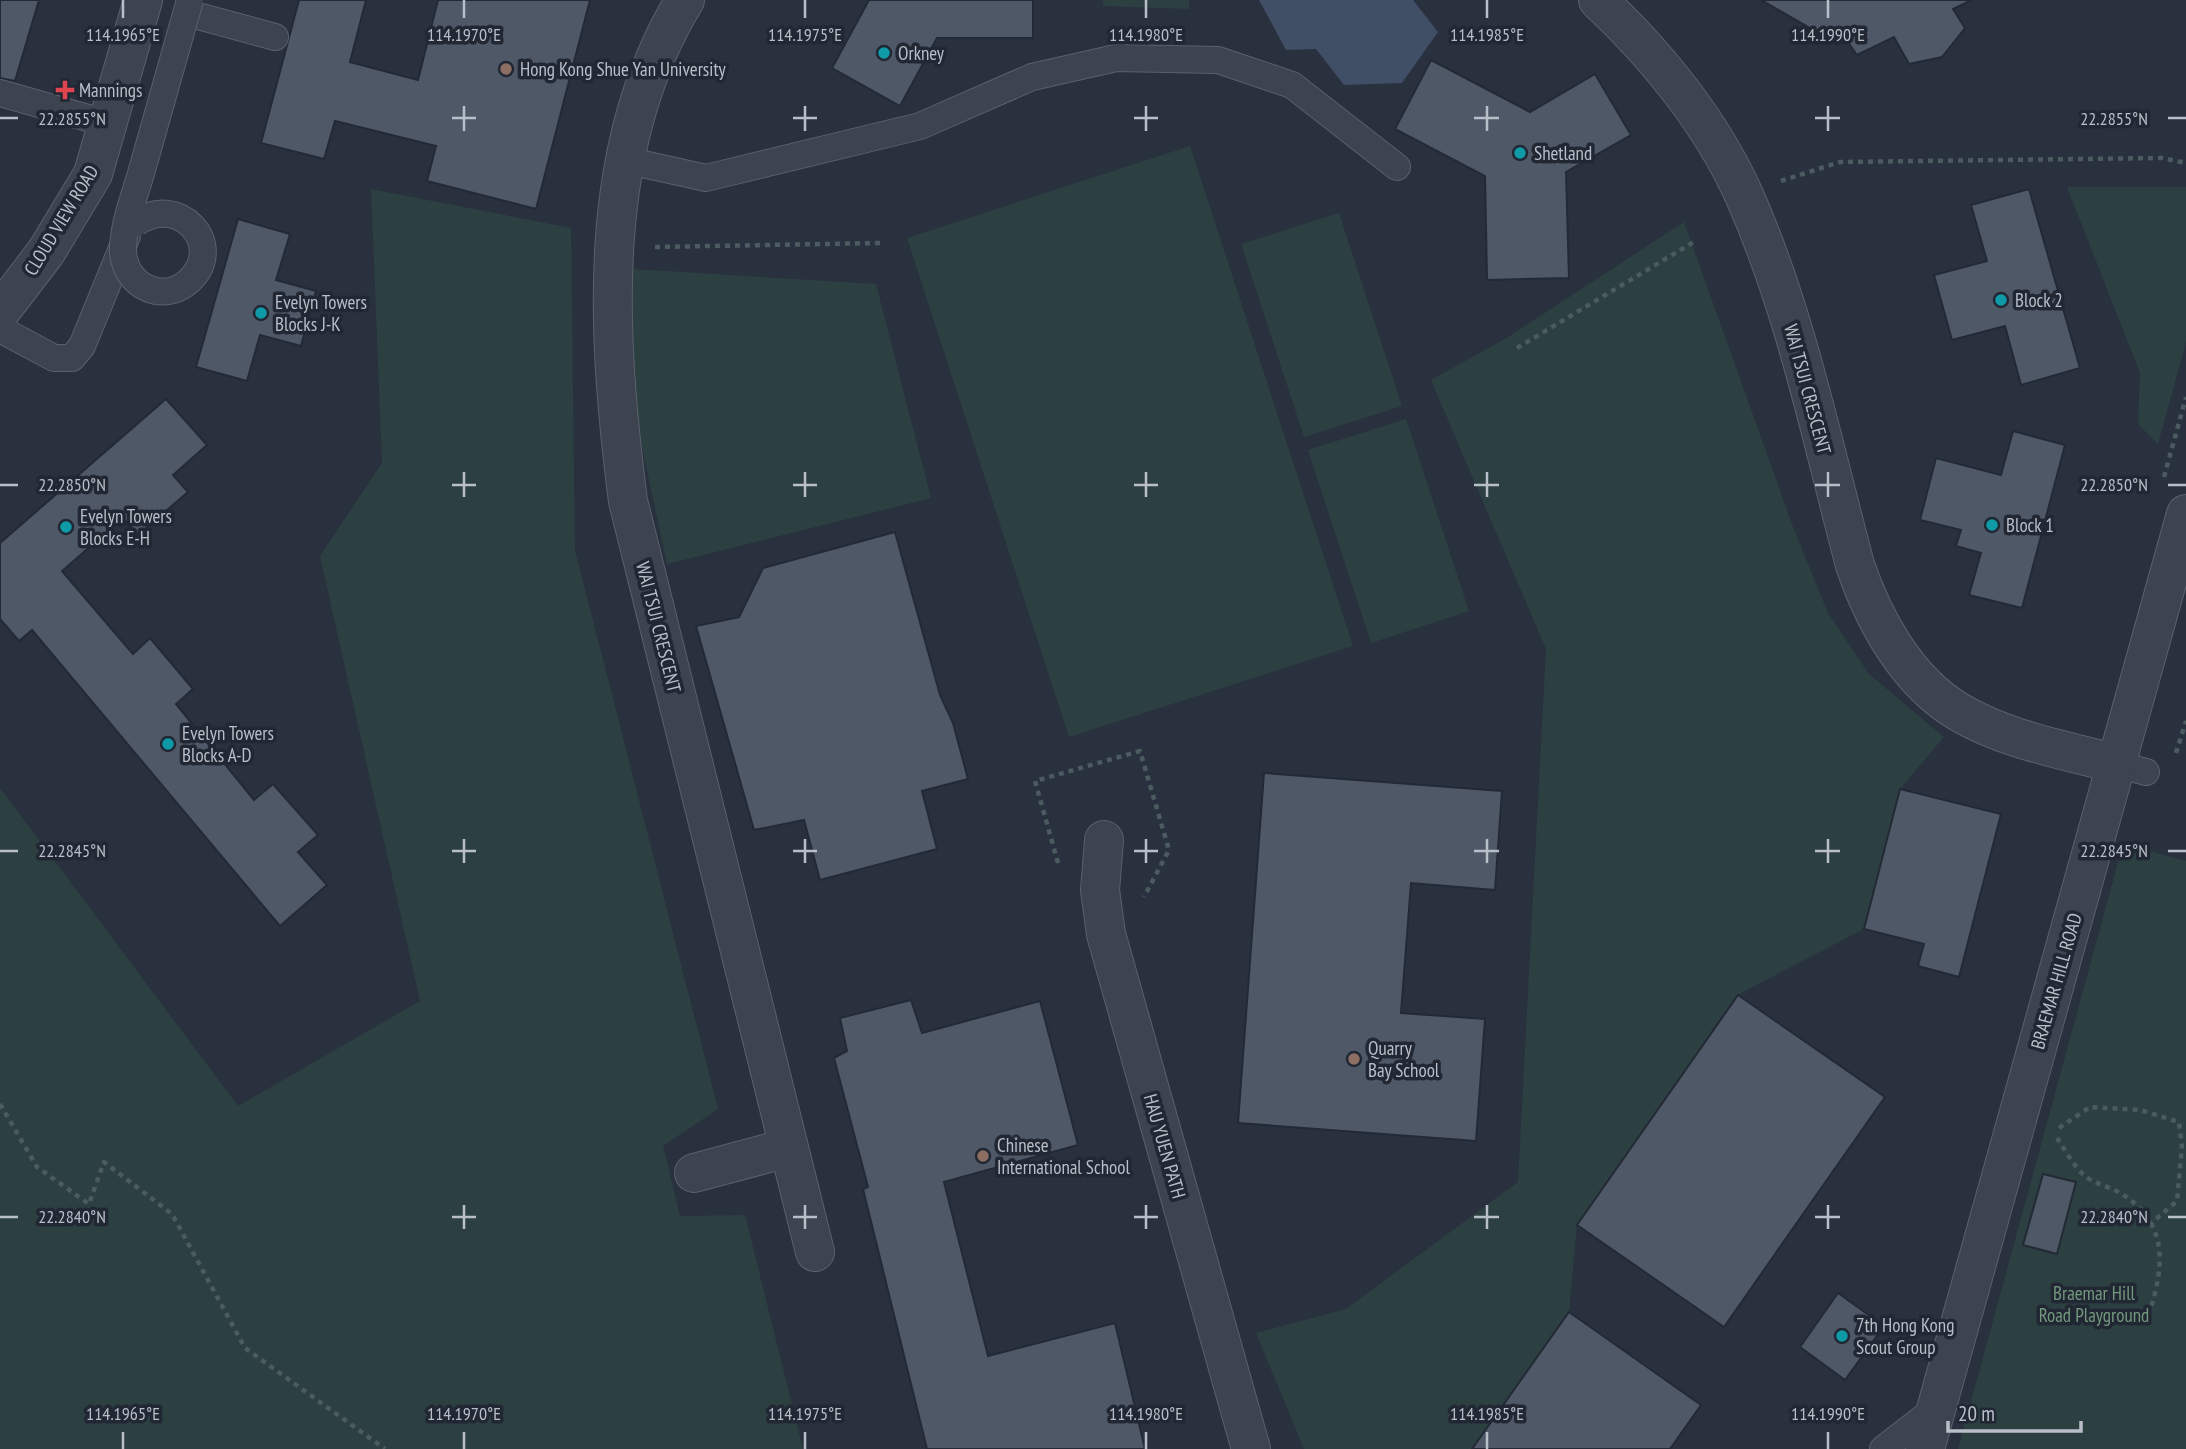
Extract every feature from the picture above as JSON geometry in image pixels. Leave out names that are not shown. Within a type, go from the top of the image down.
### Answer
[{"type":"street","name":"CLOUD VIEW ROAD","points":[[0,312],[46,253],[93,174],[143,0]]},
{"type":"street","name":"WAI TSUI CRESCENT","points":[[685,0],[650,69],[625,160],[615,246],[614,375],[628,502],[815,1252]]},
{"type":"street","name":"WAI TSUI CRESCENT","points":[[1598,0],[1628,28],[1697,113],[1743,193],[1789,317],[1859,576],[1885,634],[1926,686],[1958,712],[1997,729],[2132,768]]},
{"type":"street","name":"BRAEMAR HILL ROAD","points":[[1925,1449],[2132,768],[2186,514]]},
{"type":"street","name":"HAU YUEN PATH","points":[[1104,840],[1100,890],[1106,934],[1251,1449]]},
{"type":"street","points":[[694,1173],[787,1147]]},
{"type":"lane","points":[[0,329],[54,358],[72,358],[82,346],[130,230],[136,223],[161,212],[178,216],[191,225],[200,239],[202,255],[197,272],[191,279],[171,290],[147,288],[128,271],[123,255],[133,203],[189,6],[275,37]]},
{"type":"lane","points":[[625,160],[706,178],[920,127],[1032,77],[1116,58],[1218,60],[1292,85],[1397,167]]},
{"type":"lane","points":[[0,93],[109,124]]},
{"type":"lane","points":[[1883,1449],[1936,1408]]},
{"type":"path","points":[[1789,178],[1840,162],[2162,158],[2186,163]]},
{"type":"path","points":[[1517,348],[1697,240]]},
{"type":"path","points":[[644,247],[880,243]]},
{"type":"path","points":[[0,1104],[37,1167],[89,1204],[104,1162],[172,1214],[245,1348],[385,1449]]},
{"type":"path","points":[[2144,1328],[2159,1285],[2160,1241],[2150,1224],[2143,1211],[2125,1196],[2085,1176],[2053,1132],[2090,1107],[2140,1110],[2179,1122],[2182,1146],[2176,1201],[2150,1224]]},
{"type":"green space","points":[[1103,0],[1189,0],[1189,9],[1103,6]]},
{"type":"green space","points":[[1190,146],[1353,646],[1069,737],[907,238]]},
{"type":"green space","points":[[2067,187],[2186,187],[2186,342],[2158,444],[2138,424],[2140,373]]},
{"type":"green space","points":[[371,189],[571,228],[575,550],[718,1109],[663,1146],[680,1216],[745,1215],[803,1449],[0,1449],[0,788],[238,1106],[420,1001],[320,556],[382,463]]},
{"type":"green space","points":[[1339,213],[1402,406],[1304,437],[1241,244]]},
{"type":"green space","points":[[1684,222],[1793,527],[1828,613],[1869,674],[1944,737],[1900,789],[1864,929],[1737,995],[1577,1225],[1569,1312],[1474,1449],[1304,1449],[1256,1333],[1346,1309],[1518,1182],[1546,649],[1431,380],[1508,337]]},
{"type":"green space","points":[[633,269],[876,284],[931,498],[667,564],[637,424],[632,334]]},
{"type":"green space","points":[[1406,419],[1469,611],[1371,643],[1308,450]]},
{"type":"green space","name":"Braemar Hill Road Playground","points":[[2123,844],[2186,861],[2186,1449],[1958,1449]]},
{"type":"water","points":[[1259,0],[1413,0],[1438,32],[1402,83],[1344,85],[1316,49],[1286,50]]},
{"type":"building","points":[[0,0],[39,0],[15,81],[0,78]]},
{"type":"building","name":"Hong Kong Shue Yan University","points":[[299,0],[366,0],[350,62],[418,80],[438,0],[590,0],[536,209],[427,181],[436,146],[335,121],[324,159],[261,143]]},
{"type":"building","name":"Orkney","points":[[869,0],[1033,0],[1033,38],[937,38],[900,106],[832,68]]},
{"type":"building","points":[[1761,0],[1972,0],[1953,9],[1965,28],[1942,57],[1909,64],[1894,37],[1857,55],[1849,44],[1829,39]]},
{"type":"building","name":"Shetland","points":[[1431,60],[1530,112],[1595,74],[1631,135],[1566,172],[1569,278],[1487,280],[1485,176],[1395,129]]},
{"type":"building","name":"Block 2","points":[[2029,189],[2080,368],[2021,385],[2005,326],[1952,340],[1934,275],[1987,261],[1971,205]]},
{"type":"building","name":"Evelyn Towers Blocks J-K","points":[[238,219],[290,234],[276,280],[316,291],[301,346],[260,335],[247,381],[196,367]]},
{"type":"building","points":[[166,399],[207,445],[173,475],[188,492],[138,535],[123,518],[62,571],[133,654],[150,638],[193,689],[176,704],[254,800],[273,784],[318,835],[298,852],[327,885],[280,926],[32,630],[19,641],[0,619],[0,543]]},
{"type":"building","name":"Block 1","points":[[2013,431],[2065,445],[2022,608],[1969,595],[1981,553],[1956,546],[1961,530],[1920,520],[1936,458],[2001,475]]},
{"type":"building","points":[[895,532],[940,695],[953,723],[968,779],[922,791],[937,849],[820,880],[804,820],[754,830],[696,626],[739,617],[763,568]]},
{"type":"building","points":[[1264,773],[1502,791],[1495,890],[1411,883],[1401,1013],[1485,1019],[1476,1141],[1238,1123]]},
{"type":"building","points":[[1900,789],[2001,814],[1959,977],[1918,966],[1924,944],[1864,929]]},
{"type":"building","points":[[1738,995],[1885,1097],[1724,1327],[1577,1225]]},
{"type":"building","points":[[911,1000],[922,1033],[1040,1001],[1078,1145],[944,1182],[988,1356],[1115,1323],[1145,1449],[927,1449],[863,1189],[868,1187],[834,1058],[847,1051],[840,1018]]},
{"type":"building","points":[[2043,1174],[2076,1182],[2057,1254],[2023,1245]]},
{"type":"building","name":"7th Hong Kong Scout Group","points":[[1838,1293],[1884,1326],[1845,1380],[1800,1347]]},
{"type":"building","points":[[1569,1312],[1701,1405],[1670,1449],[1472,1449]]},
{"type":"place","name":"Orkney","points":[[884,53]]},
{"type":"place","name":"Hong Kong Shue Yan University","points":[[506,69]]},
{"type":"place","name":"Mannings","points":[[65,90]]},
{"type":"place","name":"Shetland","points":[[1520,153]]},
{"type":"place","name":"Block 2","points":[[2001,300]]},
{"type":"place","name":"Evelyn Towers Blocks J-K","points":[[261,313]]},
{"type":"place","name":"Block 1","points":[[1992,525]]},
{"type":"place","name":"Evelyn Towers Blocks E-H","points":[[66,527]]},
{"type":"place","name":"Evelyn Towers Blocks A-D","points":[[168,744]]},
{"type":"place","name":"Quarry Bay School","points":[[1354,1059]]},
{"type":"place","name":"Chinese International School","points":[[983,1156]]},
{"type":"place","name":"7th Hong Kong Scout Group","points":[[1842,1336]]}]
